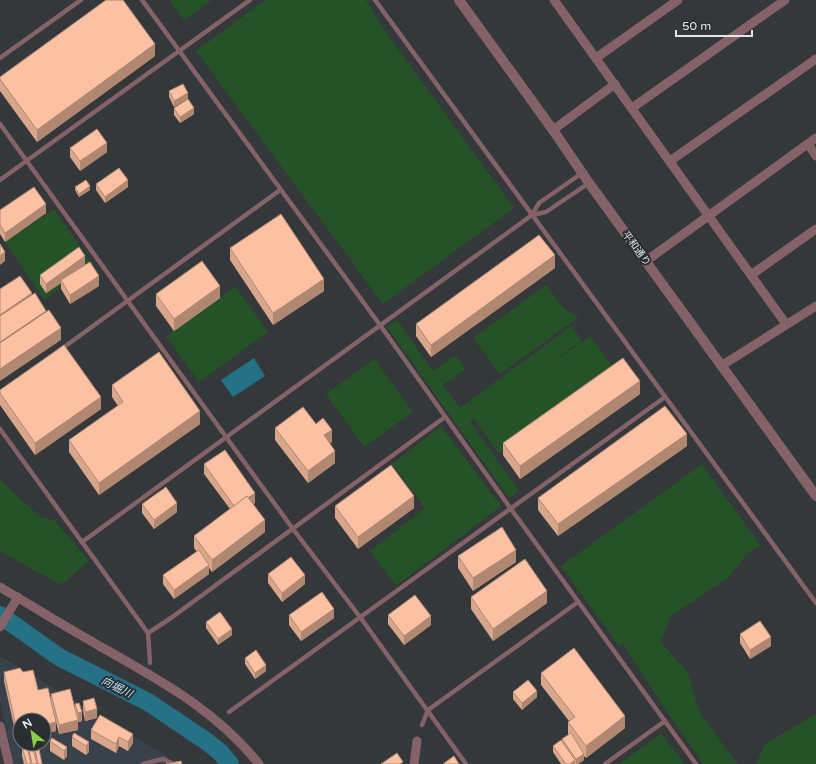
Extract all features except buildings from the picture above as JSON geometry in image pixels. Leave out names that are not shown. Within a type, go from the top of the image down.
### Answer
[{"type":"street","name":"平和通り","points":[[459,0],[589,183],[816,496]]},
{"type":"street","points":[[566,0],[556,3],[786,324]]},
{"type":"street","points":[[596,58],[678,0]]},
{"type":"street","points":[[632,108],[785,0]]},
{"type":"street","points":[[670,161],[816,59]]},
{"type":"street","points":[[552,130],[615,84]]},
{"type":"street","points":[[646,261],[816,138]]},
{"type":"street","points":[[808,144],[816,156]]},
{"type":"street","points":[[751,275],[816,230]]},
{"type":"street","points":[[721,366],[786,324],[816,307]]},
{"type":"street","points":[[0,587],[16,601],[70,629],[172,687],[205,710],[227,730],[259,764]]},
{"type":"street","points":[[0,627],[16,601]]},
{"type":"street","points":[[0,726],[9,764]]},
{"type":"street","points":[[414,764],[417,741]]},
{"type":"lane","points":[[0,58],[81,0]]},
{"type":"lane","points":[[142,0],[380,325],[445,418],[696,764]]},
{"type":"lane","points":[[0,180],[250,0]]},
{"type":"lane","points":[[375,0],[816,603]]},
{"type":"lane","points":[[0,124],[226,437],[428,710],[466,764]]},
{"type":"lane","points":[[532,215],[539,203],[582,173]]},
{"type":"lane","points":[[82,542],[532,215],[546,212],[589,183]]},
{"type":"lane","points":[[58,351],[280,190]]},
{"type":"lane","points":[[229,712],[665,397]]},
{"type":"lane","points":[[148,633],[171,618],[445,418]]},
{"type":"lane","points":[[0,429],[148,633],[150,664]]},
{"type":"lane","points":[[422,725],[428,710],[578,602]]},
{"type":"lane","points":[[605,764],[664,721]]},
{"type":"lane","points":[[143,764],[163,760],[173,764]]},
{"type":"shaded area","points":[[0,657],[178,764],[14,764],[0,701]]},
{"type":"green space","points":[[169,0],[212,0],[184,20]]},
{"type":"green space","points":[[265,0],[366,0],[385,31],[514,208],[383,304],[196,51]]},
{"type":"green space","points":[[54,209],[93,266],[44,299],[5,242]]},
{"type":"green space","points":[[546,285],[565,310],[579,317],[500,374],[473,338]]},
{"type":"green space","points":[[235,286],[268,332],[199,382],[166,336]]},
{"type":"green space","points":[[397,320],[433,371],[456,355],[466,369],[443,385],[460,408],[571,326],[582,340],[535,375],[590,336],[615,370],[499,453],[474,419],[470,422],[519,491],[509,498],[387,327]]},
{"type":"green space","points":[[374,359],[413,412],[364,447],[326,394]]},
{"type":"green space","points":[[441,426],[501,506],[396,586],[370,551],[425,508],[392,464]]},
{"type":"green space","points":[[702,464],[760,545],[746,555],[728,578],[671,616],[661,642],[688,673],[699,711],[738,764],[703,764],[623,644],[619,646],[561,566]]},
{"type":"green space","points":[[0,479],[42,518],[54,520],[89,561],[61,585],[0,551]]},
{"type":"green space","points":[[816,714],[816,764],[756,764],[765,744]]},
{"type":"green space","points":[[661,734],[685,764],[618,764]]},
{"type":"water","points":[[254,358],[265,376],[233,397],[221,380]]},
{"type":"waterway","name":"向堀川","points":[[0,615],[59,657],[148,702],[206,741],[220,752],[230,764]]}]
